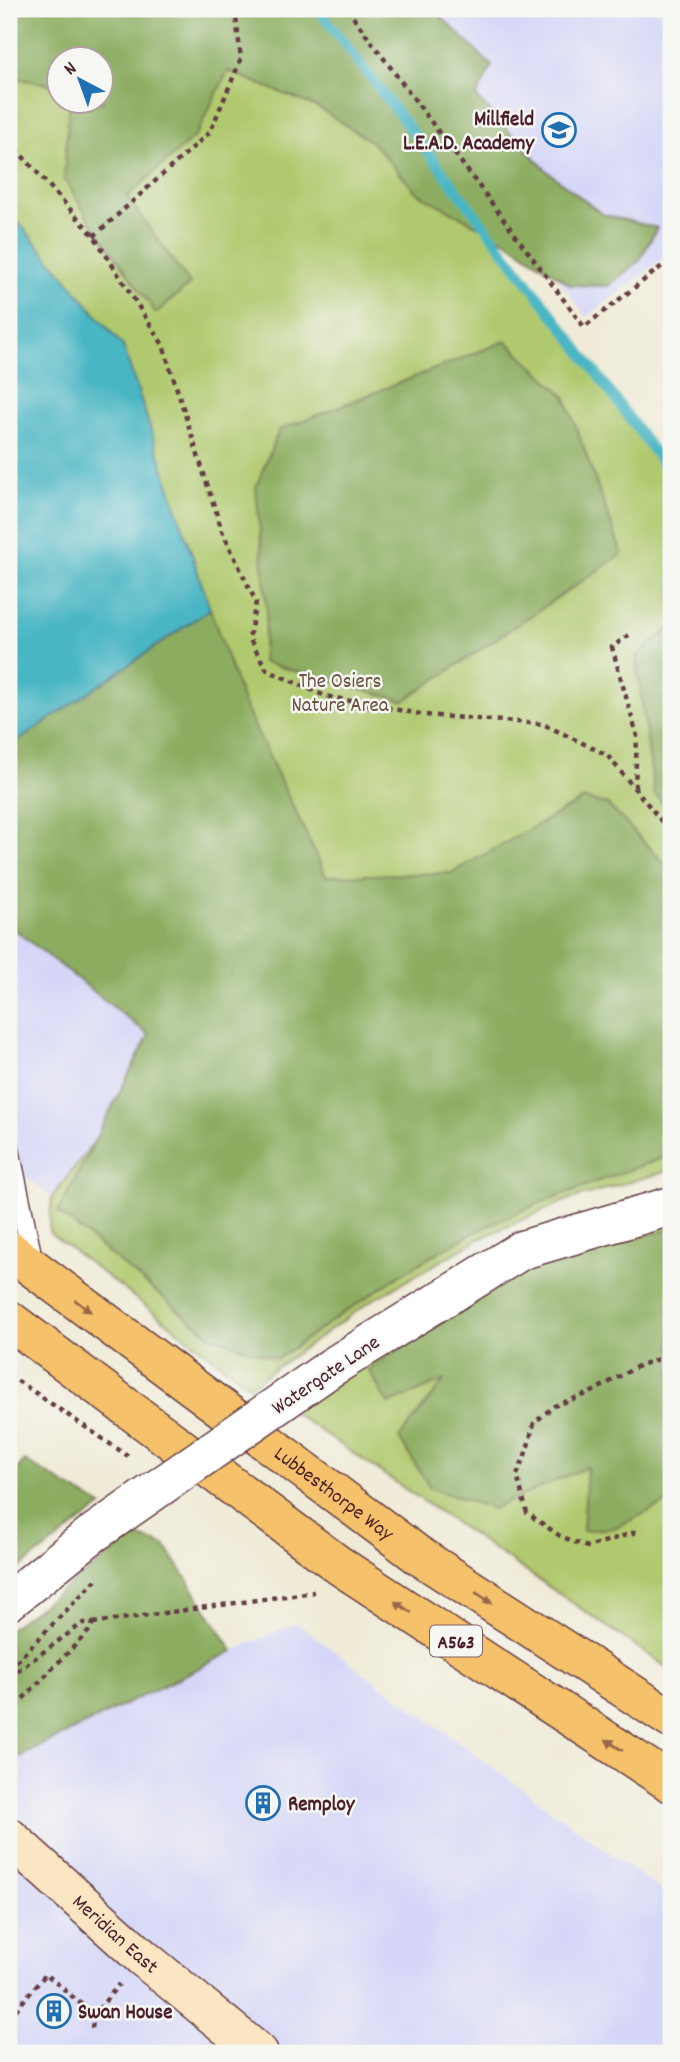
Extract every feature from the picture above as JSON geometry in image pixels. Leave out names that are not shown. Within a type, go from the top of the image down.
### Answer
[{"type":"highway","name":"Lubbesthorpe Way","points":[[22,1261],[418,1555],[671,1719]]},
{"type":"highway","name":"A563","points":[[9,1320],[341,1566],[671,1783]]},
{"type":"street","name":"Watergate Lane","points":[[9,1601],[91,1535],[332,1367],[522,1250],[671,1206]]},
{"type":"street","name":"Meridian East","points":[[9,1837],[142,1957],[259,2053]]},
{"type":"lane","points":[[9,1147],[22,1261]]},
{"type":"path","points":[[94,236],[209,132],[241,59],[235,9]]},
{"type":"path","points":[[347,9],[584,327],[671,259]]},
{"type":"path","points":[[9,141],[94,236],[163,345],[222,531],[256,602],[249,638],[267,670],[325,696],[425,715],[543,723],[607,755],[671,836]]},
{"type":"path","points":[[629,635],[612,647],[637,736],[635,789]]},
{"type":"path","points":[[636,1532],[587,1547],[560,1536],[527,1513],[517,1475],[534,1423],[554,1405],[590,1393],[640,1364],[671,1355]]},
{"type":"path","points":[[9,1677],[83,1623],[323,1590],[341,1566]]},
{"type":"path","points":[[9,1669],[104,1572]]},
{"type":"path","points":[[9,1713],[93,1623]]},
{"type":"path","points":[[92,2028],[94,2015],[142,1957]]},
{"type":"path","points":[[9,2018],[46,1974],[94,2015]]},
{"type":"shaded area","name":"Millfield L.E.A.D. Academy","points":[[356,9],[671,9],[671,252],[587,317]]},
{"type":"shaded area","points":[[9,908],[175,1036],[52,1197],[9,1164]]},
{"type":"shaded area","points":[[296,1623],[671,1898],[671,2053],[9,2053],[9,1762],[233,1651]]},
{"type":"green space","name":"The Osiers Nature Area","points":[[9,9],[317,9],[671,477],[671,1170],[570,1199],[481,1238],[371,1301],[250,1386],[49,1232],[52,1197],[175,1036],[9,908]]},
{"type":"green space","points":[[9,9],[433,9],[492,66],[476,97],[547,171],[602,214],[657,228],[640,260],[608,286],[571,285],[508,242],[417,193],[373,143],[319,108],[228,71],[196,135],[127,197],[190,284],[156,313],[89,219],[64,178],[68,116],[116,116],[116,46],[46,46],[46,84],[9,77]]},
{"type":"green space","points":[[506,341],[565,396],[622,554],[404,701],[262,662],[267,610],[256,487],[279,430]]},
{"type":"green space","points":[[210,609],[243,702],[326,876],[451,873],[584,799],[608,805],[671,870],[671,1155],[553,1198],[483,1228],[403,1273],[277,1359],[210,1336],[58,1212],[149,1035],[9,925],[9,747]]},
{"type":"green space","points":[[671,627],[671,814],[654,793],[636,657]]},
{"type":"green space","points":[[671,1221],[671,1670],[291,1411],[467,1296],[593,1244]]},
{"type":"green space","points":[[671,1229],[671,1503],[668,1502],[614,1528],[583,1531],[587,1467],[492,1509],[430,1488],[399,1438],[445,1380],[388,1404],[368,1369],[523,1271]]},
{"type":"green space","points":[[25,1461],[102,1506],[9,1576],[9,1477]]},
{"type":"green space","points":[[136,1536],[165,1545],[233,1651],[9,1762],[9,1629]]},
{"type":"water","points":[[9,211],[123,346],[210,609],[9,747]]},
{"type":"waterway","points":[[318,9],[572,340],[671,475]]},
{"type":"place","name":"Millfield L.E.A.D. Academy","points":[[559,130]]},
{"type":"place","name":"Remploy","points":[[263,1803]]},
{"type":"place","name":"Swan House","points":[[54,2011]]}]
